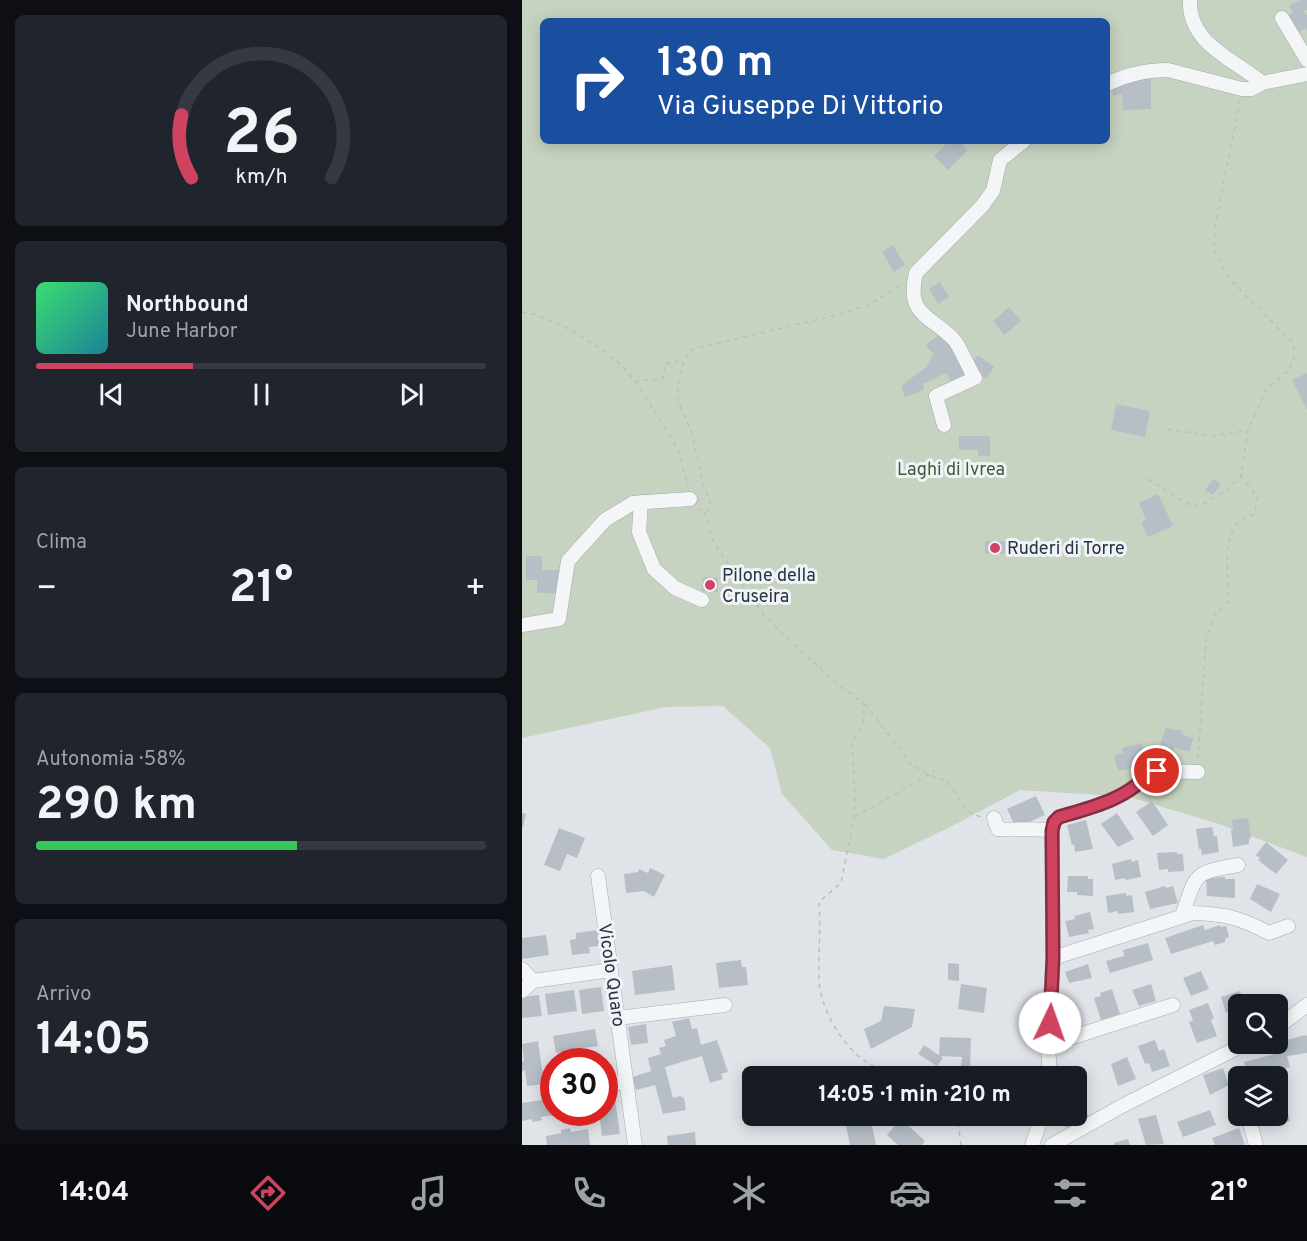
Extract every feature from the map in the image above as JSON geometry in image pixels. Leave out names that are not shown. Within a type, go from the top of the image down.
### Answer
[{"type":"street","points":[[1190,0],[1193,27],[1218,52],[1262,83]]},
{"type":"street","points":[[1282,18],[1307,60]]},
{"type":"street","points":[[1110,82],[1118,78],[1168,70],[1242,89],[1251,89],[1262,83],[1307,74]]},
{"type":"street","points":[[944,425],[936,396],[975,378],[956,342],[938,326],[923,317],[918,308],[913,287],[916,273],[982,206],[993,191],[1000,160],[1020,144]]},
{"type":"street","points":[[522,625],[559,619],[568,561],[605,520],[633,503],[690,499]]},
{"type":"street","points":[[641,502],[639,532],[654,569],[675,588],[702,600]]},
{"type":"street","points":[[1049,1066],[1048,1045],[1053,958],[1052,831],[1054,822],[1059,817],[1130,791],[1142,781],[1147,773],[1157,771],[1198,772]]},
{"type":"street","points":[[994,818],[999,829],[1052,831]]},
{"type":"street","points":[[1182,916],[1194,882],[1200,875],[1208,871],[1238,865]]},
{"type":"street","name":"Vicolo Quaro","points":[[598,876],[634,1145]]},
{"type":"street","points":[[1053,958],[1193,913],[1216,914],[1243,920],[1269,933],[1288,926]]},
{"type":"street","points":[[522,969],[527,986],[611,970]]},
{"type":"street","points":[[618,1018],[725,1005]]},
{"type":"street","points":[[1048,1045],[1173,1005]]},
{"type":"street","points":[[1288,1019],[1307,1005]]},
{"type":"street","points":[[1053,1145],[1122,1106],[1228,1053]]},
{"type":"street","points":[[618,1083],[626,1082]]},
{"type":"street","points":[[1032,1145],[1039,1126]]},
{"type":"street","points":[[1251,1126],[1256,1145]]},
{"type":"path","points":[[1148,479],[1188,504],[1200,506],[1220,494],[1242,476],[1248,430],[1267,388],[1287,372],[1294,360],[1294,344],[1226,275],[1214,249],[1215,225],[1242,89]]},
{"type":"path","points":[[522,312],[534,314],[578,334],[621,365],[635,381],[678,449],[690,499],[696,508],[709,511],[710,501],[703,484],[692,433],[678,401],[678,385],[684,360],[693,350],[869,305],[916,273]]},
{"type":"path","points":[[635,381],[651,379],[659,381],[663,379],[665,363],[684,360]]},
{"type":"path","points":[[1167,429],[1212,436],[1248,430]]},
{"type":"path","points":[[1198,772],[1206,639],[1215,614],[1230,602],[1228,551],[1231,534],[1238,523],[1255,513],[1257,496],[1242,476]]},
{"type":"path","points":[[704,511],[706,522],[719,550],[764,616],[838,686],[864,703],[911,764],[947,781],[967,811],[979,818],[994,818]]},
{"type":"path","points":[[864,703],[863,723],[852,742],[854,817],[841,884],[819,902],[821,928],[819,982],[828,1014],[843,1041],[872,1066]]},
{"type":"path","points":[[854,817],[935,771]]},
{"type":"path","points":[[958,1126],[961,1145]]},
{"type":"green space","name":"Laghi di Ivrea","points":[[522,0],[1307,0],[1307,857],[1219,824],[1129,797],[1020,790],[884,859],[832,850],[782,794],[770,748],[723,706],[666,707],[522,738]]},
{"type":"building","points":[[1300,0],[1307,0],[1307,10],[1304,11],[1307,16],[1307,31],[1305,28],[1297,33],[1287,16],[1293,12],[1289,6]]},
{"type":"building","points":[[1151,76],[1151,109],[1123,110],[1122,94],[1113,96],[1112,87]]},
{"type":"building","points":[[946,144],[962,144],[968,150],[948,170],[934,156]]},
{"type":"building","points":[[893,245],[905,265],[894,272],[882,252]]},
{"type":"building","points":[[940,282],[949,297],[938,304],[929,289]]},
{"type":"building","points":[[1009,307],[1021,321],[1004,335],[993,321]]},
{"type":"building","points":[[942,333],[956,347],[952,351],[970,375],[953,385],[946,373],[923,384],[924,390],[905,397],[901,386],[925,368],[934,354],[925,345]]},
{"type":"building","points":[[978,355],[994,367],[986,379],[969,367]]},
{"type":"building","points":[[1307,373],[1307,410],[1292,380]]},
{"type":"building","points":[[1116,404],[1150,411],[1145,437],[1111,430]]},
{"type":"building","points":[[959,436],[990,436],[990,456],[978,456],[978,450],[959,450]]},
{"type":"building","points":[[1213,479],[1221,484],[1213,495],[1205,490]]},
{"type":"building","points":[[1158,494],[1173,526],[1148,537],[1141,522],[1146,520],[1139,503]]},
{"type":"building","name":"Ruderi di Torre","points":[[985,541],[1005,541],[1005,554],[985,554]]},
{"type":"building","points":[[526,556],[542,556],[542,570],[559,570],[559,593],[537,593],[537,580],[526,580]]},
{"type":"building","name":"Pilone della Cruseira","points":[[703,577],[718,578],[718,592],[702,591]]},
{"type":"building","points":[[1166,728],[1182,731],[1181,734],[1193,738],[1189,752],[1174,747],[1173,751],[1159,747]]},
{"type":"building","points":[[1142,743],[1146,761],[1140,763],[1141,766],[1118,771],[1114,755],[1123,753],[1122,748]]},
{"type":"building","points":[[1036,796],[1045,815],[1016,828],[1007,809]]},
{"type":"building","points":[[1152,801],[1168,825],[1153,836],[1136,812]]},
{"type":"building","points":[[522,813],[526,814],[523,827],[522,827]]},
{"type":"building","points":[[1117,813],[1134,839],[1118,847],[1101,824]]},
{"type":"building","points":[[1248,818],[1251,838],[1249,844],[1233,847],[1232,820]]},
{"type":"building","points":[[1086,820],[1093,849],[1075,852],[1067,825]]},
{"type":"building","points":[[1212,827],[1214,836],[1217,836],[1219,852],[1202,855],[1196,829]]},
{"type":"building","points":[[559,828],[585,838],[577,858],[567,854],[560,871],[544,865]]},
{"type":"building","points":[[1266,842],[1288,860],[1276,874],[1258,860],[1260,858],[1256,855]]},
{"type":"building","points":[[1177,852],[1177,854],[1183,854],[1184,871],[1159,870],[1157,853]]},
{"type":"building","points":[[1131,859],[1132,862],[1138,860],[1141,877],[1115,880],[1112,864]]},
{"type":"building","points":[[650,868],[665,875],[654,897],[644,891],[626,893],[624,874],[638,872],[639,869],[648,873]]},
{"type":"building","points":[[1068,876],[1088,876],[1088,879],[1093,879],[1093,896],[1067,892]]},
{"type":"building","points":[[1225,877],[1225,879],[1235,879],[1235,898],[1207,896],[1206,878]]},
{"type":"building","points":[[1257,884],[1280,894],[1271,912],[1250,899]]},
{"type":"building","points":[[1165,886],[1166,888],[1173,886],[1178,903],[1150,909],[1145,892]]},
{"type":"building","points":[[1126,893],[1126,896],[1132,895],[1134,912],[1108,913],[1106,896]]},
{"type":"building","points":[[1090,912],[1094,929],[1088,930],[1089,933],[1069,937],[1065,921]]},
{"type":"building","points":[[1203,925],[1205,930],[1220,925],[1221,927],[1226,926],[1229,937],[1225,939],[1225,942],[1215,945],[1213,941],[1171,954],[1165,938]]},
{"type":"building","points":[[599,930],[601,946],[589,947],[590,953],[572,955],[570,940],[576,939],[576,933]]},
{"type":"building","points":[[546,935],[549,955],[522,959],[522,938]]},
{"type":"building","points":[[1148,943],[1153,960],[1110,973],[1106,961],[1124,956],[1123,950]]},
{"type":"building","points":[[741,960],[742,967],[746,967],[748,985],[719,988],[716,963]]},
{"type":"building","points":[[948,963],[959,964],[959,981],[948,980]]},
{"type":"building","points":[[1088,964],[1092,978],[1069,983],[1065,972]]},
{"type":"building","points":[[672,965],[675,990],[635,995],[632,971]]},
{"type":"building","points":[[1201,971],[1209,989],[1191,996],[1183,978]]},
{"type":"building","points":[[961,984],[987,988],[984,1013],[958,1009]]},
{"type":"building","points":[[1151,984],[1156,1001],[1139,1006],[1132,990]]},
{"type":"building","points":[[601,987],[604,1011],[582,1014],[579,990]]},
{"type":"building","points":[[1112,989],[1120,1014],[1101,1020],[1094,998]]},
{"type":"building","points":[[574,990],[577,1011],[548,1015],[545,994]]},
{"type":"building","points":[[539,995],[542,1016],[522,1018],[522,997]]},
{"type":"building","points":[[1228,995],[1228,1012],[1226,1013],[1221,997]]},
{"type":"building","points":[[1208,1003],[1214,1018],[1211,1020],[1217,1036],[1197,1043],[1189,1022],[1193,1020],[1189,1010]]},
{"type":"building","points":[[884,1006],[915,1009],[912,1027],[871,1049],[864,1029],[881,1021]]},
{"type":"building","points":[[1069,1010],[1069,1012],[1077,1010],[1081,1024],[1058,1030],[1056,1014]]},
{"type":"building","points":[[689,1018],[692,1029],[697,1028],[701,1045],[717,1040],[728,1072],[721,1074],[723,1079],[710,1083],[702,1056],[665,1067],[673,1098],[680,1096],[684,1098],[686,1110],[663,1114],[655,1085],[636,1090],[632,1077],[651,1071],[648,1058],[661,1054],[659,1048],[666,1046],[664,1040],[676,1036],[672,1022]]},
{"type":"building","points":[[646,1024],[648,1043],[631,1045],[628,1027]]},
{"type":"building","points":[[595,1029],[598,1046],[555,1048],[553,1036]]},
{"type":"building","points":[[1307,1036],[1307,1053],[1287,1056],[1290,1067],[1245,1066],[1244,1062],[1275,1054],[1288,1054],[1288,1040]]},
{"type":"building","points":[[940,1037],[971,1038],[970,1066],[961,1066],[962,1057],[939,1056]]},
{"type":"building","points":[[1155,1040],[1159,1051],[1164,1049],[1170,1066],[1152,1072],[1149,1063],[1145,1064],[1138,1046]]},
{"type":"building","points":[[538,1041],[540,1084],[527,1086],[525,1070],[522,1071],[522,1061],[524,1061],[522,1044]]},
{"type":"building","points":[[924,1045],[943,1058],[937,1066],[918,1054]]},
{"type":"building","points":[[1127,1057],[1136,1079],[1118,1086],[1111,1064]]},
{"type":"building","points":[[1223,1068],[1228,1086],[1210,1095],[1203,1075]]},
{"type":"building","points":[[540,1100],[540,1120],[522,1121],[522,1103]]},
{"type":"building","points":[[1210,1110],[1216,1125],[1183,1137],[1177,1122]]},
{"type":"building","points":[[1156,1115],[1164,1144],[1146,1145],[1138,1119]]},
{"type":"building","points":[[618,1120],[620,1134],[602,1136],[601,1126],[618,1126]]},
{"type":"building","points":[[846,1126],[872,1126],[876,1145],[850,1145]]},
{"type":"building","points":[[895,1126],[909,1126],[925,1141],[922,1145],[898,1145],[887,1135]]},
{"type":"building","points":[[570,1128],[571,1132],[588,1129],[590,1145],[547,1145],[546,1136],[561,1133],[561,1130]]},
{"type":"building","points":[[1239,1128],[1245,1145],[1215,1145],[1212,1138]]},
{"type":"building","points":[[695,1132],[696,1145],[668,1145],[667,1136]]},
{"type":"building","points":[[1128,1139],[1130,1145],[1114,1145],[1114,1143]]},
{"type":"place","name":"Ruderi di Torre","points":[[995,548]]},
{"type":"place","name":"Pilone della Cruseira","points":[[710,585]]},
{"type":"route","points":[[1050,1023],[1053,958],[1052,831],[1054,822],[1059,817],[1130,791],[1142,781],[1147,773],[1157,771]]}]
